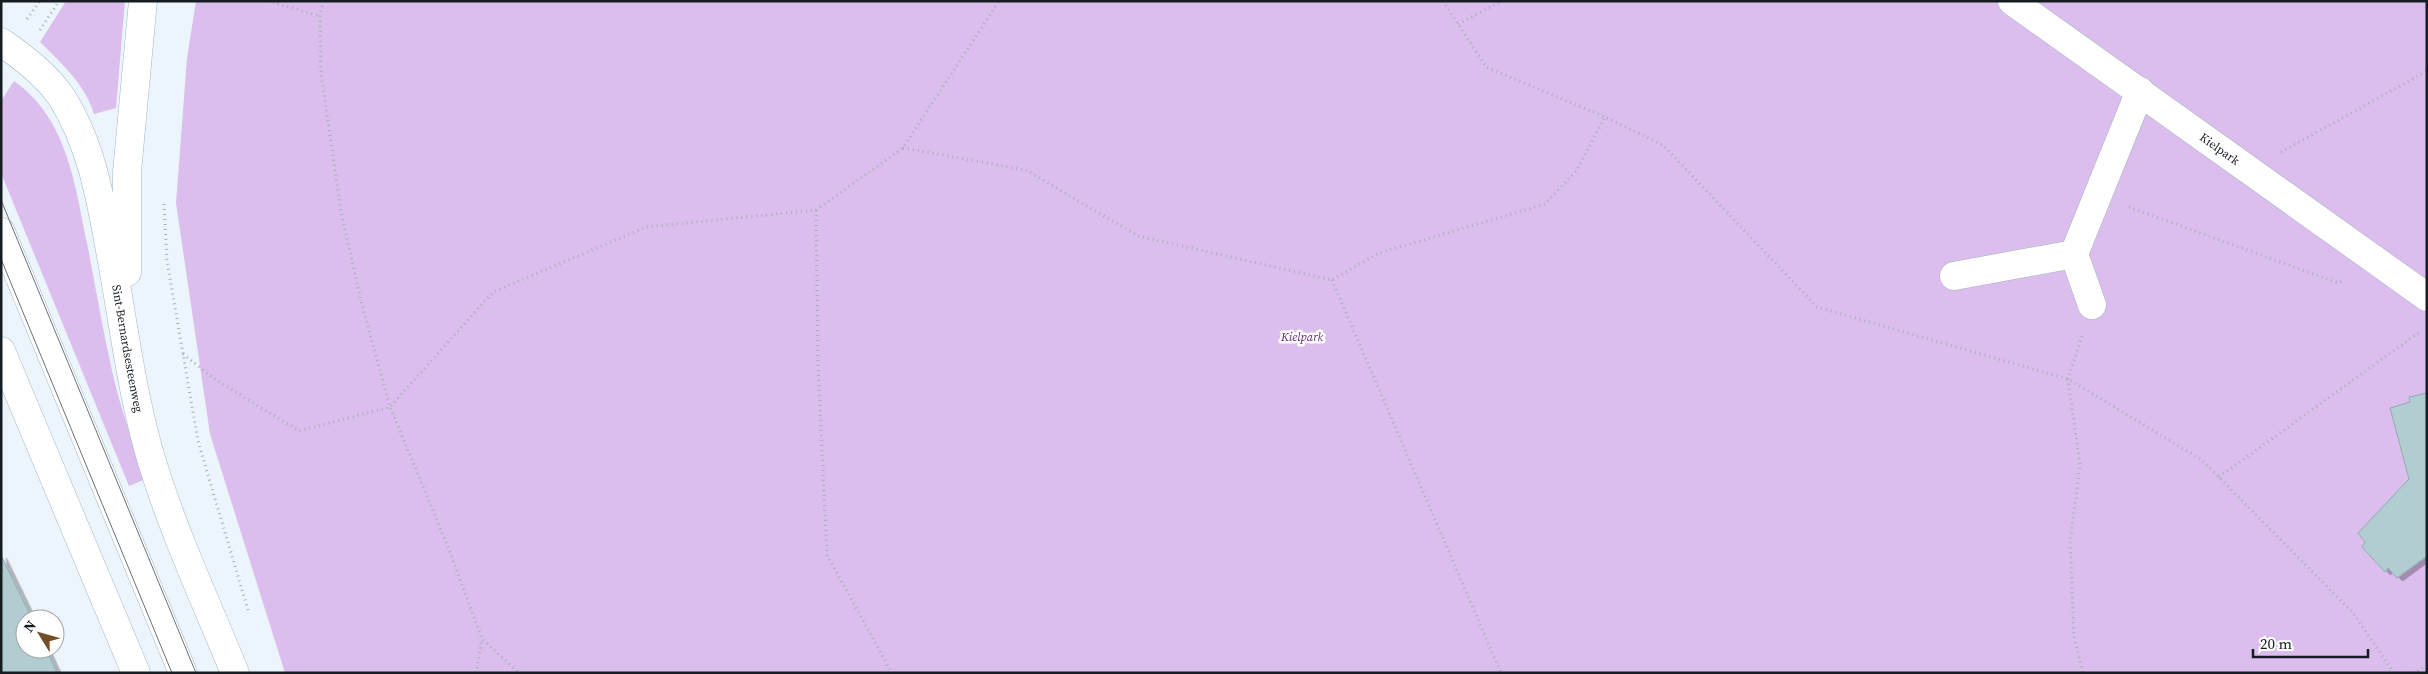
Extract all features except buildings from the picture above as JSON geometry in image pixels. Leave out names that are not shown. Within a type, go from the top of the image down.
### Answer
[{"type":"street","points":[[127,339],[127,172],[143,1]]},
{"type":"street","name":"Kielpark","points":[[2012,1],[2427,297]]},
{"type":"street","name":"Sint-Bernardsesteenweg","points":[[1,42],[42,76],[61,96],[86,147],[104,219],[137,402],[153,464],[174,524],[235,673]]},
{"type":"street","points":[[2092,305],[2074,254],[2140,92]]},
{"type":"street","points":[[1,232],[184,673]]},
{"type":"street","points":[[1954,276],[2074,254]]},
{"type":"street","points":[[3,357],[136,673]]},
{"type":"path","points":[[268,1],[320,16]]},
{"type":"path","points":[[324,1],[320,16],[321,73],[341,212],[362,305],[390,407],[448,547],[482,639],[518,673]]},
{"type":"path","points":[[183,354],[216,380],[298,431],[390,407],[493,292],[646,227],[816,210],[903,148],[999,1]]},
{"type":"path","points":[[1443,1],[1486,67],[1605,117],[1663,144],[1817,307],[2068,379],[2202,460],[2353,613],[2394,673]]},
{"type":"path","points":[[1458,24],[1502,1]]},
{"type":"path","points":[[2249,170],[2427,71]]},
{"type":"path","points":[[903,148],[1026,170],[1138,236],[1332,280],[1379,253],[1545,204],[1578,170],[1605,117]]},
{"type":"path","points":[[163,194],[167,261],[198,442],[250,616]]},
{"type":"path","points":[[2098,196],[2338,283],[2379,262]]},
{"type":"path","points":[[816,210],[818,365],[827,555],[892,673]]},
{"type":"path","points":[[1332,280],[1501,673]]},
{"type":"path","points":[[2083,673],[2074,636],[2070,541],[2080,466],[2068,379],[2092,305]]},
{"type":"path","points":[[2219,477],[2427,326]]},
{"type":"path","points":[[476,673],[482,639]]},
{"type":"path","points":[[2413,673],[2427,666]]},
{"type":"green space","points":[[66,1],[125,1],[116,108],[94,114],[79,84],[40,42]]},
{"type":"green space","name":"Kielpark","points":[[196,1],[2427,1],[2427,673],[285,673],[210,434],[176,203],[187,58]]},
{"type":"green space","points":[[14,81],[32,96],[46,114],[57,133],[73,176],[114,381],[146,479],[129,486],[1,173],[1,101]]},
{"type":"tram line","points":[[1,200],[196,673]]},
{"type":"tram line","points":[[1,259],[172,673]]}]
